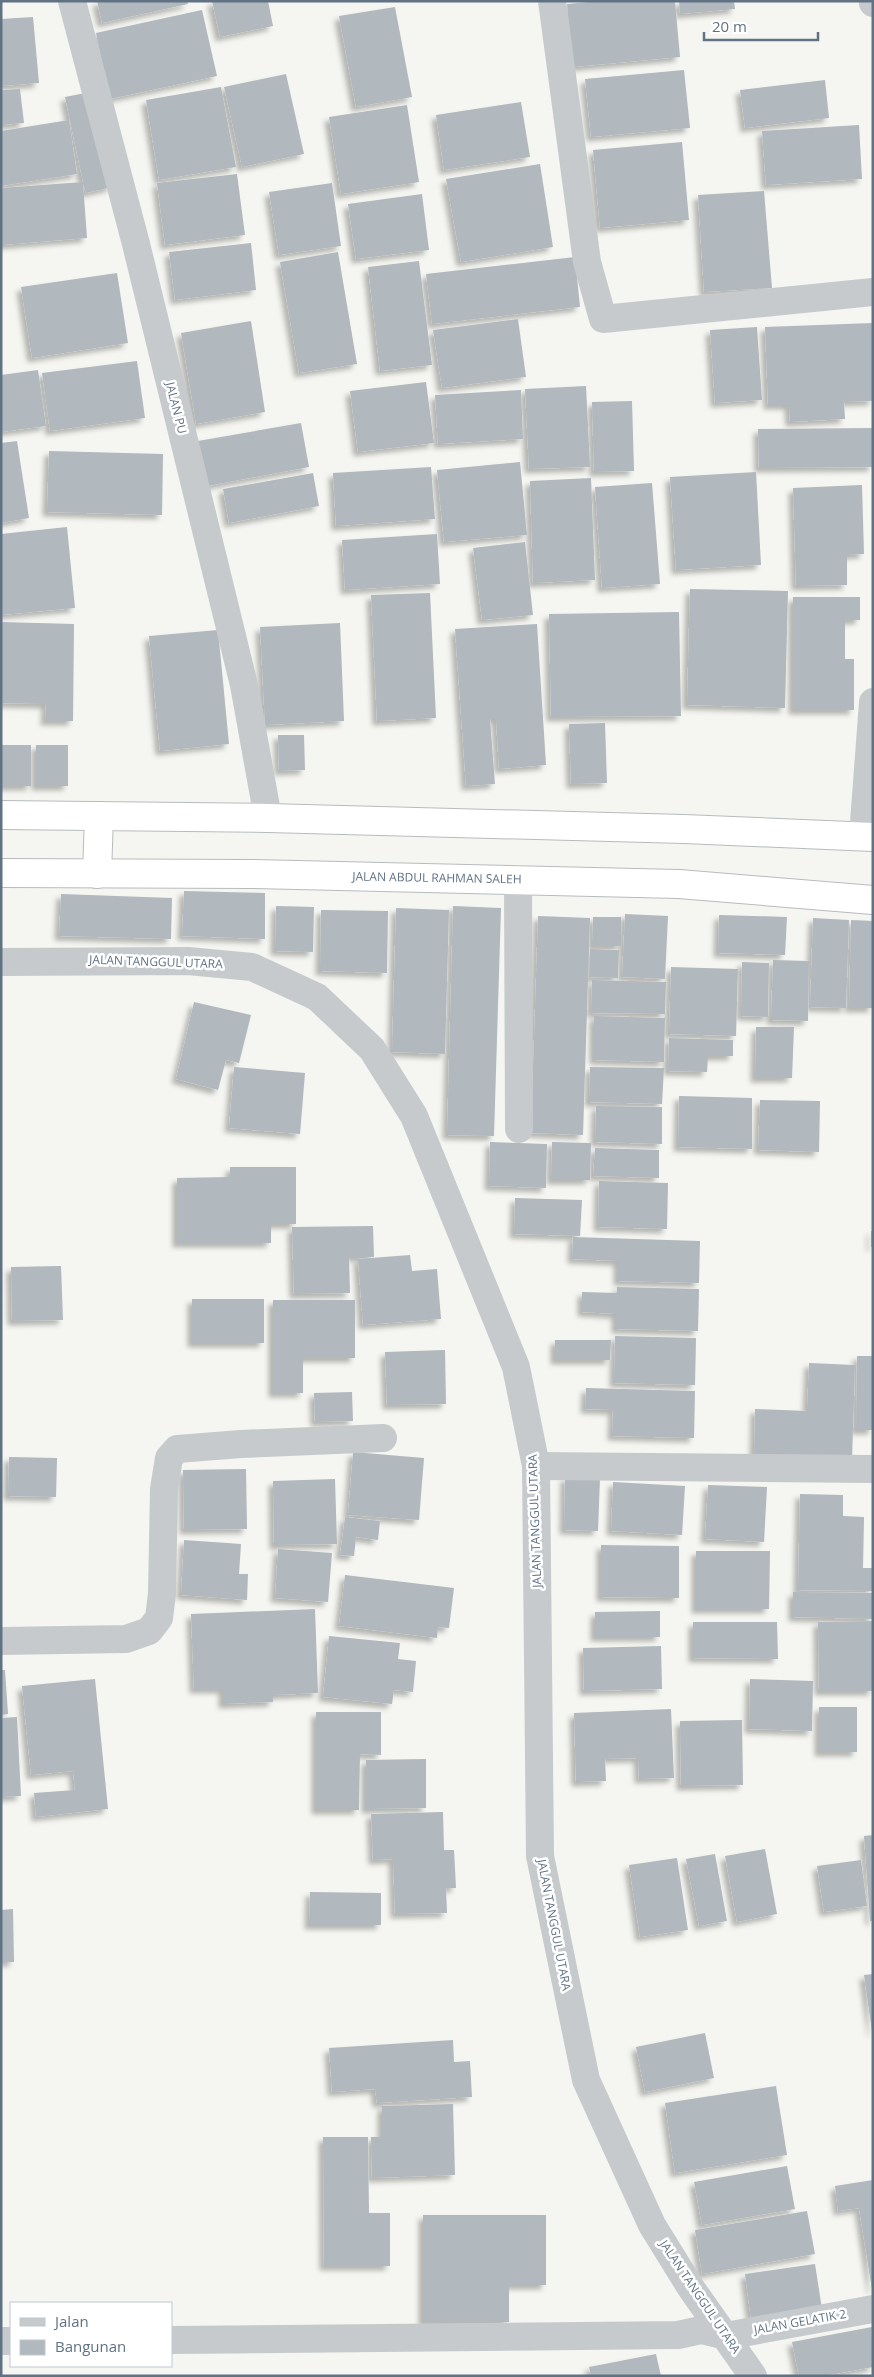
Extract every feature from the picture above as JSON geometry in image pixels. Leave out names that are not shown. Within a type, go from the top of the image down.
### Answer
[{"type":"highway","points":[[1,815],[268,818],[674,828],[868,837]]},
{"type":"highway","points":[[97,874],[99,816]]},
{"type":"highway","name":"JALAN ABDUL RAHMAN SALEH","points":[[1,873],[251,874],[679,884],[873,900]]},
{"type":"street","name":"JALAN PU","points":[[72,1],[136,244],[244,685],[268,818]]},
{"type":"street","points":[[552,1],[587,262],[603,319],[873,292]]},
{"type":"street","points":[[868,837],[873,702]]},
{"type":"street","points":[[518,880],[519,1130]]},
{"type":"street","name":"JALAN TANGGUL UTARA","points":[[1,962],[188,961],[252,967],[317,997],[372,1049],[414,1116],[516,1367],[536,1466],[540,1856],[586,2080],[652,2225],[691,2288],[702,2334],[753,2376]]},
{"type":"street","points":[[1,1641],[126,1639],[149,1631],[159,1618],[162,1594],[164,1489],[169,1458],[177,1449],[241,1444],[383,1438]]},
{"type":"street","points":[[536,1466],[873,1469]]},
{"type":"street","name":"JALAN GELATIK 2","points":[[172,2340],[702,2334],[873,2309]]},
{"type":"building","points":[[97,1],[187,1],[188,4],[102,23]]},
{"type":"building","points":[[212,1],[268,1],[273,26],[220,37]]},
{"type":"building","points":[[601,1],[675,1],[680,57],[573,67],[567,4]]},
{"type":"building","points":[[679,1],[734,1],[735,9],[680,14]]},
{"type":"building","points":[[395,7],[412,97],[356,107],[339,16]]},
{"type":"building","points":[[202,10],[217,76],[110,99],[96,33]]},
{"type":"building","points":[[33,17],[39,83],[1,86],[1,19]]},
{"type":"building","points":[[684,70],[690,128],[591,137],[585,79]]},
{"type":"building","points":[[286,74],[304,154],[242,167],[224,87]]},
{"type":"building","points":[[825,80],[829,118],[745,128],[740,90]]},
{"type":"building","points":[[221,87],[236,167],[159,180],[146,100]]},
{"type":"building","points":[[20,89],[24,123],[1,125],[1,90]]},
{"type":"building","points":[[91,92],[112,187],[86,193],[83,183],[87,238],[1,245],[1,188],[83,182],[65,97]]},
{"type":"building","points":[[521,102],[530,157],[444,170],[436,115]]},
{"type":"building","points":[[407,105],[419,182],[341,194],[329,117]]},
{"type":"building","points":[[69,120],[77,174],[1,186],[1,131]]},
{"type":"building","points":[[859,125],[862,179],[766,185],[762,131]]},
{"type":"building","points":[[682,142],[689,220],[600,228],[593,150]]},
{"type":"building","points":[[540,164],[553,247],[461,262],[446,179]]},
{"type":"building","points":[[237,174],[245,235],[165,245],[157,183]]},
{"type":"building","points":[[332,183],[341,246],[279,255],[269,192]]},
{"type":"building","points":[[764,191],[772,288],[704,292],[698,195]]},
{"type":"building","points":[[422,194],[429,250],[356,259],[348,204]]},
{"type":"building","points":[[251,243],[256,290],[175,300],[169,252]]},
{"type":"building","points":[[338,252],[357,364],[299,373],[280,262]]},
{"type":"building","points":[[575,257],[580,307],[432,324],[426,274]]},
{"type":"building","points":[[419,261],[432,365],[380,371],[368,267]]},
{"type":"building","points":[[117,273],[128,343],[32,358],[21,287]]},
{"type":"building","points":[[518,319],[526,377],[442,388],[433,330]]},
{"type":"building","points":[[251,321],[265,412],[196,424],[181,333]]},
{"type":"building","points":[[873,323],[873,401],[844,402],[845,419],[790,422],[789,405],[768,405],[765,327]]},
{"type":"building","points":[[757,327],[762,400],[715,403],[710,330]]},
{"type":"building","points":[[137,361],[145,418],[50,431],[42,373]]},
{"type":"building","points":[[38,370],[46,426],[1,432],[1,375]]},
{"type":"building","points":[[426,382],[434,443],[358,452],[350,391]]},
{"type":"building","points":[[586,386],[590,467],[529,469],[525,389]]},
{"type":"building","points":[[521,390],[523,439],[438,444],[435,395]]},
{"type":"building","points":[[632,401],[634,471],[594,472],[592,402]]},
{"type":"building","points":[[301,423],[309,467],[207,486],[198,441]]},
{"type":"building","points":[[873,428],[873,467],[759,468],[758,429]]},
{"type":"building","points":[[17,441],[29,518],[1,523],[1,443]]},
{"type":"building","points":[[49,451],[163,454],[162,515],[47,512]]},
{"type":"building","points":[[520,462],[527,535],[444,542],[437,470]]},
{"type":"building","points":[[431,467],[435,519],[336,526],[333,473]]},
{"type":"building","points":[[756,472],[761,565],[676,570],[670,477]]},
{"type":"building","points":[[313,473],[319,506],[229,523],[223,489]]},
{"type":"building","points":[[591,478],[595,580],[533,583],[530,481]]},
{"type":"building","points":[[652,483],[660,584],[602,588],[595,487]]},
{"type":"building","points":[[862,485],[864,554],[847,555],[847,585],[796,586],[793,488]]},
{"type":"building","points":[[67,527],[75,608],[1,615],[1,534]]},
{"type":"building","points":[[437,534],[440,584],[345,590],[342,540]]},
{"type":"building","points":[[525,542],[533,615],[482,620],[473,548]]},
{"type":"building","points":[[690,589],[788,591],[785,708],[687,705]]},
{"type":"building","points":[[430,593],[436,718],[377,721],[371,595]]},
{"type":"building","points":[[793,597],[860,597],[860,620],[845,620],[845,659],[854,659],[854,710],[793,710]]},
{"type":"building","points":[[679,612],[681,716],[551,717],[549,614]]},
{"type":"building","points":[[1,622],[74,624],[73,721],[45,721],[46,704],[1,703]]},
{"type":"building","points":[[340,623],[344,721],[265,725],[260,627]]},
{"type":"building","points":[[537,624],[546,765],[499,769],[496,719],[490,719],[495,784],[466,786],[455,629]]},
{"type":"building","points":[[218,630],[229,744],[160,751],[149,636]]},
{"type":"building","points":[[605,723],[607,783],[571,784],[569,724]]},
{"type":"building","points":[[278,735],[304,735],[305,770],[279,771]]},
{"type":"building","points":[[1,745],[31,745],[31,786],[1,786]]},
{"type":"building","points":[[36,745],[68,745],[68,786],[36,786]]},
{"type":"building","points":[[184,891],[265,893],[265,939],[182,936]]},
{"type":"building","points":[[61,894],[172,898],[171,939],[59,936]]},
{"type":"building","points":[[276,906],[314,907],[313,952],[275,951]]},
{"type":"building","points":[[453,906],[501,908],[494,1136],[447,1135]]},
{"type":"building","points":[[396,908],[449,910],[445,1054],[392,1052]]},
{"type":"building","points":[[321,910],[388,911],[387,973],[320,971]]},
{"type":"building","points":[[625,914],[668,916],[665,979],[622,977]]},
{"type":"building","points":[[719,915],[787,917],[785,955],[718,953]]},
{"type":"building","points":[[538,916],[590,918],[583,1135],[531,1133]]},
{"type":"building","points":[[593,917],[621,917],[621,946],[592,946]]},
{"type":"building","points":[[813,918],[849,920],[846,1008],[810,1007]]},
{"type":"building","points":[[851,920],[873,921],[873,1008],[849,1008]]},
{"type":"building","points":[[590,949],[619,950],[618,978],[589,977]]},
{"type":"building","points":[[773,960],[809,961],[808,1021],[771,1020]]},
{"type":"building","points":[[742,962],[769,963],[768,1017],[741,1016]]},
{"type":"building","points":[[671,967],[738,969],[736,1036],[669,1034]]},
{"type":"building","points":[[592,980],[666,982],[665,1014],[591,1013]]},
{"type":"building","points":[[194,1002],[251,1015],[239,1063],[226,1060],[218,1090],[176,1079]]},
{"type":"building","points":[[594,1016],[665,1018],[664,1062],[594,1060]]},
{"type":"building","points":[[756,1027],[794,1027],[792,1078],[755,1078]]},
{"type":"building","points":[[669,1038],[733,1040],[733,1056],[708,1056],[707,1072],[668,1071]]},
{"type":"building","points":[[234,1067],[305,1073],[300,1134],[229,1128]]},
{"type":"building","points":[[590,1067],[664,1068],[662,1104],[589,1102]]},
{"type":"building","points":[[679,1096],[752,1098],[752,1149],[678,1147]]},
{"type":"building","points":[[760,1100],[820,1101],[819,1152],[758,1150]]},
{"type":"building","points":[[596,1106],[662,1107],[662,1144],[595,1142]]},
{"type":"building","points":[[490,1142],[547,1144],[546,1188],[489,1186]]},
{"type":"building","points":[[552,1142],[591,1143],[590,1180],[551,1180]]},
{"type":"building","points":[[595,1148],[659,1150],[659,1178],[593,1176]]},
{"type":"building","points":[[230,1167],[296,1167],[296,1224],[271,1224],[271,1243],[177,1243],[177,1178],[230,1177]]},
{"type":"building","points":[[599,1181],[668,1183],[667,1229],[598,1227]]},
{"type":"building","points":[[515,1198],[582,1200],[580,1236],[514,1234]]},
{"type":"building","points":[[373,1226],[374,1257],[349,1257],[350,1293],[294,1294],[292,1227]]},
{"type":"building","points":[[871,1231],[873,1231],[873,1247],[871,1247]]},
{"type":"building","points":[[573,1237],[700,1241],[699,1283],[618,1281],[618,1261],[572,1259]]},
{"type":"building","points":[[410,1255],[412,1271],[437,1269],[441,1319],[363,1325],[358,1259]]},
{"type":"building","points":[[61,1266],[63,1320],[12,1321],[11,1267]]},
{"type":"building","points":[[617,1287],[699,1289],[698,1331],[616,1329],[616,1314],[582,1312],[582,1292],[617,1293]]},
{"type":"building","points":[[192,1299],[264,1299],[264,1343],[192,1343]]},
{"type":"building","points":[[273,1300],[355,1300],[355,1358],[303,1358],[303,1393],[273,1393]]},
{"type":"building","points":[[615,1336],[696,1338],[695,1385],[614,1383]]},
{"type":"building","points":[[555,1340],[611,1340],[610,1360],[555,1360]]},
{"type":"building","points":[[445,1350],[446,1404],[387,1405],[385,1352]]},
{"type":"building","points":[[857,1356],[873,1356],[873,1430],[856,1430]]},
{"type":"building","points":[[809,1363],[855,1365],[852,1460],[754,1458],[755,1409],[807,1411]]},
{"type":"building","points":[[586,1388],[695,1391],[694,1438],[612,1436],[613,1410],[585,1409]]},
{"type":"building","points":[[352,1392],[353,1421],[315,1422],[314,1393]]},
{"type":"building","points":[[353,1452],[424,1458],[419,1520],[348,1515]]},
{"type":"building","points":[[9,1457],[57,1458],[56,1497],[8,1496]]},
{"type":"building","points":[[246,1469],[247,1529],[184,1530],[183,1470]]},
{"type":"building","points":[[565,1477],[600,1478],[598,1531],[564,1530]]},
{"type":"building","points":[[335,1479],[337,1544],[274,1545],[273,1481]]},
{"type":"building","points":[[613,1482],[685,1486],[682,1535],[611,1531]]},
{"type":"building","points":[[708,1485],[767,1487],[764,1542],[705,1539]]},
{"type":"building","points":[[800,1494],[843,1495],[843,1516],[864,1517],[863,1568],[873,1568],[873,1591],[798,1590]]},
{"type":"building","points":[[345,1517],[380,1521],[378,1540],[356,1537],[354,1556],[340,1555]]},
{"type":"building","points":[[184,1540],[241,1544],[239,1574],[248,1574],[247,1600],[181,1595]]},
{"type":"building","points":[[601,1545],[679,1546],[679,1598],[601,1597]]},
{"type":"building","points":[[278,1549],[332,1553],[328,1602],[275,1598]]},
{"type":"building","points":[[696,1551],[770,1551],[769,1609],[696,1609]]},
{"type":"building","points":[[345,1575],[454,1588],[449,1628],[438,1627],[437,1638],[339,1626]]},
{"type":"building","points":[[793,1592],[873,1593],[873,1619],[793,1617]]},
{"type":"building","points":[[315,1609],[318,1693],[273,1695],[273,1702],[223,1704],[223,1689],[194,1689],[191,1614]]},
{"type":"building","points":[[660,1611],[660,1637],[595,1637],[595,1612]]},
{"type":"building","points":[[873,1621],[873,1691],[819,1691],[818,1622]]},
{"type":"building","points":[[693,1622],[777,1622],[778,1659],[693,1658]]},
{"type":"building","points":[[329,1636],[400,1643],[398,1659],[416,1661],[413,1692],[394,1690],[392,1704],[323,1697]]},
{"type":"building","points":[[661,1646],[662,1689],[584,1691],[583,1648]]},
{"type":"building","points":[[1,1670],[5,1670],[8,1714],[1,1715]]},
{"type":"building","points":[[95,1679],[108,1809],[36,1817],[34,1793],[75,1790],[73,1771],[31,1775],[22,1686]]},
{"type":"building","points":[[750,1679],[813,1681],[812,1731],[749,1729]]},
{"type":"building","points":[[819,1707],[857,1707],[857,1752],[819,1752]]},
{"type":"building","points":[[671,1709],[674,1778],[639,1779],[638,1758],[605,1759],[606,1781],[576,1782],[574,1713]]},
{"type":"building","points":[[316,1712],[381,1712],[381,1755],[360,1754],[359,1810],[316,1810]]},
{"type":"building","points":[[17,1717],[21,1796],[1,1797],[1,1718]]},
{"type":"building","points":[[742,1720],[743,1785],[681,1786],[680,1721]]},
{"type":"building","points":[[426,1759],[426,1808],[366,1809],[366,1760]]},
{"type":"building","points":[[443,1812],[444,1850],[454,1850],[456,1888],[446,1888],[447,1913],[395,1914],[393,1859],[373,1860],[371,1814]]},
{"type":"building","points":[[873,1835],[873,1921],[870,1921],[864,1836]]},
{"type":"building","points":[[765,1849],[777,1914],[737,1922],[725,1856]]},
{"type":"building","points":[[715,1854],[727,1921],[699,1926],[686,1859]]},
{"type":"building","points":[[677,1858],[688,1930],[640,1937],[629,1865]]},
{"type":"building","points":[[861,1860],[867,1906],[824,1912],[817,1866]]},
{"type":"building","points":[[310,1892],[381,1893],[381,1925],[309,1925]]},
{"type":"building","points":[[13,1909],[14,1962],[1,1962],[1,1910]]},
{"type":"building","points":[[873,1974],[873,2032],[872,2032],[864,1975]]},
{"type":"building","points":[[705,2033],[714,2078],[645,2092],[636,2047]]},
{"type":"building","points":[[453,2040],[454,2062],[470,2061],[472,2097],[377,2103],[375,2089],[332,2092],[329,2048]]},
{"type":"building","points":[[776,2086],[787,2155],[675,2173],[665,2103]]},
{"type":"building","points":[[453,2104],[455,2175],[372,2178],[371,2137],[382,2137],[382,2106]]},
{"type":"building","points":[[323,2137],[368,2137],[369,2213],[390,2213],[390,2266],[324,2266]]},
{"type":"building","points":[[787,2166],[795,2209],[702,2225],[694,2182]]},
{"type":"building","points":[[873,2180],[872,2290],[859,2208],[838,2211],[835,2186]]},
{"type":"building","points":[[807,2211],[815,2254],[702,2274],[695,2230]]},
{"type":"building","points":[[423,2215],[546,2215],[546,2285],[509,2285],[509,2322],[423,2322]]},
{"type":"building","points":[[815,2264],[822,2309],[751,2319],[745,2274]]},
{"type":"building","points":[[872,2327],[873,2367],[824,2376],[799,2376],[792,2342]]},
{"type":"building","points":[[656,2354],[661,2376],[591,2376],[589,2367]]}]
